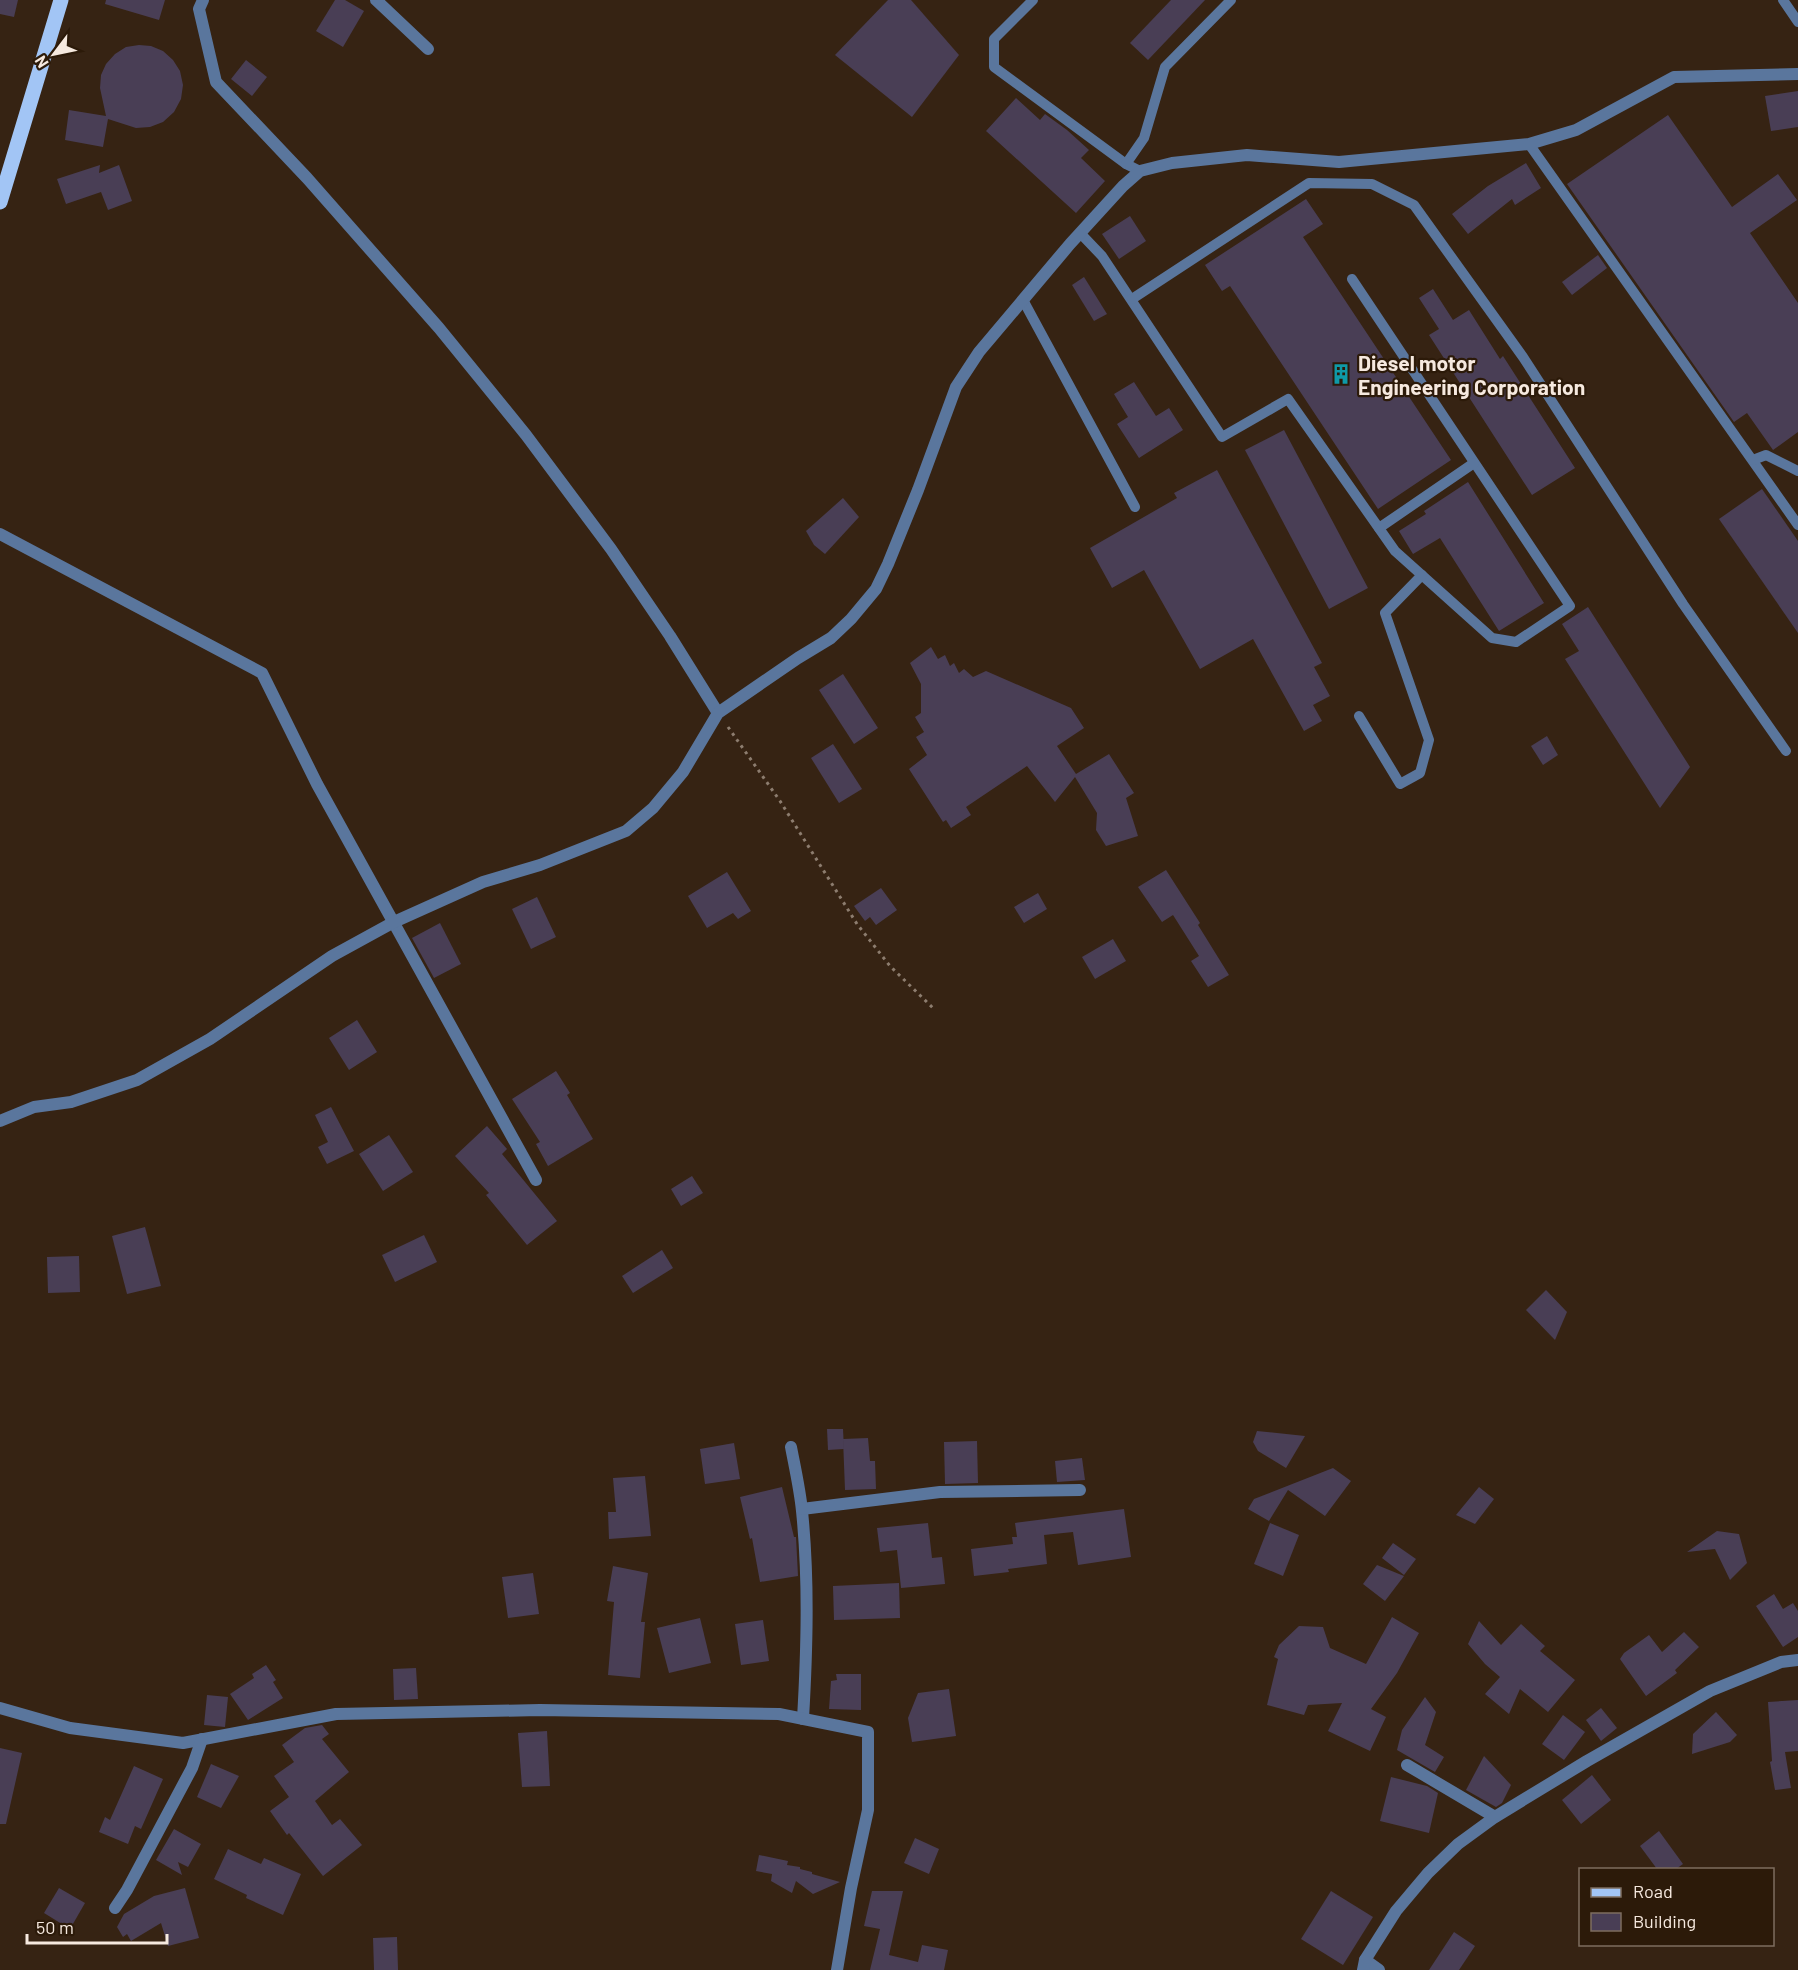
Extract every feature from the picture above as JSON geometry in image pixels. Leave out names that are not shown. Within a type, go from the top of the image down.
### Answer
[{"type":"main road","points":[[0,202],[61,0]]},
{"type":"street","points":[[203,0],[199,9],[216,82],[307,178],[431,319],[526,435],[611,549],[670,636],[718,713]]},
{"type":"street","points":[[376,0],[428,49]]},
{"type":"street","points":[[0,1122],[34,1107],[71,1102],[137,1080],[210,1039],[332,956],[394,921],[483,882],[540,865],[626,831],[653,808],[683,772],[718,713],[831,638],[851,619],[876,589],[905,522],[956,387],[979,352],[1023,300],[1123,186],[1140,171],[1172,163],[1247,155],[1339,162],[1528,144],[1576,130],[1674,77],[1798,73]]},
{"type":"street","points":[[0,534],[262,673],[317,784],[536,1180]]},
{"type":"street","points":[[792,1447],[802,1509],[806,1581],[807,1636],[803,1719]]},
{"type":"street","points":[[802,1509],[940,1492],[1080,1490]]},
{"type":"street","points":[[1379,1970],[1364,1965],[1396,1911],[1428,1873],[1458,1844],[1495,1817],[1587,1761],[1710,1691],[1781,1662],[1798,1660]]},
{"type":"street","points":[[0,1708],[70,1728],[183,1743],[336,1714],[540,1710],[779,1714],[868,1732],[868,1810],[851,1888],[837,1970]]},
{"type":"street","points":[[115,1908],[127,1890],[192,1768],[202,1739]]},
{"type":"street","points":[[1407,1765],[1495,1817]]},
{"type":"lane","points":[[1033,0],[994,39],[994,67],[1126,164],[1140,171]]},
{"type":"lane","points":[[1126,164],[1144,138],[1165,67],[1231,0]]},
{"type":"lane","points":[[1783,0],[1798,22]]},
{"type":"lane","points":[[1528,144],[1798,525]]},
{"type":"lane","points":[[1132,299],[1309,183],[1372,184],[1414,206],[1523,357],[1683,604],[1786,751]]},
{"type":"lane","points":[[1081,234],[1102,256],[1222,436],[1288,399],[1395,551],[1492,638],[1516,642],[1570,606],[1352,279]]},
{"type":"lane","points":[[1023,300],[1135,507]]},
{"type":"lane","points":[[1752,460],[1766,454],[1798,471]]},
{"type":"lane","points":[[1379,528],[1474,463]]},
{"type":"lane","points":[[1359,716],[1400,784],[1420,773],[1429,740],[1385,613],[1422,575]]},
{"type":"path","points":[[718,713],[780,801],[857,924],[890,966],[935,1010]]},
{"type":"building","points":[[0,0],[18,0],[14,17],[0,14]]},
{"type":"building","points":[[106,0],[165,0],[159,20],[105,4]]},
{"type":"building","points":[[335,0],[345,0],[364,11],[343,47],[316,31]]},
{"type":"building","points":[[888,0],[911,0],[959,55],[912,117],[835,55]]},
{"type":"building","points":[[1171,0],[1205,0],[1148,60],[1130,43]]},
{"type":"building","points":[[151,46],[163,51],[180,71],[183,85],[181,99],[174,112],[163,122],[150,127],[136,128],[108,119],[103,147],[65,140],[69,110],[106,116],[100,88],[101,75],[106,64],[126,47]]},
{"type":"building","points":[[246,60],[267,77],[252,96],[231,79]]},
{"type":"building","points":[[1798,91],[1798,127],[1771,131],[1765,96]]},
{"type":"building","points":[[1016,98],[1040,120],[1045,114],[1089,150],[1081,158],[1105,181],[1076,213],[986,131]]},
{"type":"building","points":[[1668,115],[1732,207],[1778,174],[1797,200],[1750,233],[1798,303],[1798,432],[1773,450],[1747,413],[1734,422],[1567,184]]},
{"type":"building","points":[[1526,163],[1541,188],[1515,205],[1512,199],[1468,234],[1452,214],[1488,186]]},
{"type":"building","points":[[100,165],[99,173],[119,165],[132,201],[108,210],[101,192],[66,204],[57,179]]},
{"type":"building","name":"Diesel motor Engineering Corporation","points":[[1306,199],[1323,224],[1303,237],[1451,460],[1378,509],[1230,286],[1222,291],[1205,265]]},
{"type":"building","points":[[1130,216],[1146,241],[1119,259],[1102,234]]},
{"type":"building","points":[[1598,255],[1607,268],[1572,295],[1562,282]]},
{"type":"building","points":[[1084,277],[1107,314],[1094,321],[1072,285]]},
{"type":"building","points":[[1433,289],[1453,320],[1469,310],[1500,359],[1503,356],[1575,468],[1532,495],[1429,335],[1439,329],[1419,298]]},
{"type":"building","points":[[1134,382],[1156,416],[1169,408],[1183,430],[1139,458],[1117,424],[1128,417],[1114,394]]},
{"type":"building","points":[[1284,430],[1368,588],[1329,609],[1245,450]]},
{"type":"building","points":[[1217,470],[1322,663],[1314,667],[1330,696],[1313,705],[1322,721],[1304,731],[1253,639],[1200,669],[1144,570],[1112,588],[1090,548],[1177,498],[1174,493]]},
{"type":"building","points":[[1468,482],[1544,603],[1499,631],[1440,538],[1413,554],[1399,531],[1426,514],[1424,511]]},
{"type":"building","points":[[1762,489],[1798,541],[1798,633],[1719,519]]},
{"type":"building","points":[[843,498],[859,517],[825,554],[814,545],[806,531]]},
{"type":"building","points":[[1588,607],[1690,767],[1660,808],[1565,659],[1579,651],[1562,624]]},
{"type":"building","points":[[931,647],[938,659],[945,655],[950,666],[954,663],[959,673],[964,669],[973,677],[986,671],[1071,708],[1084,728],[1057,746],[1076,774],[1109,754],[1134,793],[1126,798],[1138,836],[1106,846],[1096,830],[1097,813],[1075,777],[1055,802],[1027,766],[966,807],[971,815],[951,828],[946,820],[943,822],[909,769],[927,755],[916,737],[924,732],[915,717],[921,713],[921,684],[910,663]]},
{"type":"building","points":[[843,674],[878,728],[854,744],[819,690]]},
{"type":"building","points":[[1547,736],[1558,755],[1543,765],[1531,746]]},
{"type":"building","points":[[833,744],[862,789],[839,803],[811,758]]},
{"type":"building","points":[[1166,870],[1200,923],[1198,925],[1229,975],[1208,987],[1191,961],[1199,956],[1173,915],[1162,922],[1138,887]]},
{"type":"building","points":[[727,872],[751,911],[738,919],[733,913],[707,928],[688,896]]},
{"type":"building","points":[[881,888],[897,910],[876,925],[870,917],[865,921],[854,906]]},
{"type":"building","points":[[1038,893],[1047,909],[1024,923],[1014,907]]},
{"type":"building","points":[[537,897],[556,937],[531,949],[512,909]]},
{"type":"building","points":[[440,923],[461,964],[434,978],[412,938]]},
{"type":"building","points":[[1113,939],[1126,961],[1095,979],[1082,957]]},
{"type":"building","points":[[357,1020],[377,1052],[349,1070],[329,1038]]},
{"type":"building","points":[[556,1071],[570,1093],[567,1095],[593,1139],[548,1166],[536,1144],[540,1142],[512,1099]]},
{"type":"building","points":[[331,1107],[354,1151],[327,1164],[318,1147],[328,1142],[315,1115]]},
{"type":"building","points":[[487,1126],[507,1149],[502,1154],[557,1221],[527,1245],[486,1195],[489,1193],[455,1156]]},
{"type":"building","points":[[389,1135],[413,1172],[383,1191],[359,1154]]},
{"type":"building","points":[[692,1176],[703,1193],[681,1206],[671,1189]]},
{"type":"building","points":[[145,1227],[161,1286],[127,1294],[112,1236]]},
{"type":"building","points":[[424,1235],[437,1262],[395,1282],[382,1255]]},
{"type":"building","points":[[662,1250],[673,1268],[633,1293],[622,1276]]},
{"type":"building","points":[[79,1256],[80,1292],[48,1293],[47,1257]]},
{"type":"building","points":[[1546,1290],[1567,1312],[1555,1340],[1526,1310]]},
{"type":"building","points":[[827,1429],[843,1429],[844,1449],[828,1450]]},
{"type":"building","points":[[1257,1431],[1305,1436],[1286,1468],[1258,1451],[1253,1442]]},
{"type":"building","points":[[868,1438],[870,1461],[875,1461],[876,1489],[845,1490],[843,1439]]},
{"type":"building","points":[[977,1441],[978,1483],[945,1484],[944,1442]]},
{"type":"building","points":[[734,1443],[740,1479],[705,1484],[700,1449]]},
{"type":"building","points":[[1082,1458],[1085,1480],[1057,1482],[1055,1461]]},
{"type":"building","points":[[1333,1468],[1351,1481],[1325,1516],[1288,1490],[1269,1521],[1248,1509],[1254,1499]]},
{"type":"building","points":[[645,1476],[651,1536],[609,1539],[608,1512],[616,1512],[613,1478]]},
{"type":"building","points":[[782,1487],[794,1537],[796,1537],[798,1576],[760,1582],[752,1538],[750,1539],[740,1497]]},
{"type":"building","points":[[1479,1487],[1494,1499],[1475,1524],[1456,1515]]},
{"type":"building","points":[[1124,1509],[1131,1557],[1078,1565],[1073,1532],[1044,1535],[1047,1564],[974,1576],[971,1549],[1013,1544],[1012,1537],[1017,1537],[1015,1523]]},
{"type":"building","points":[[928,1523],[932,1558],[942,1557],[945,1584],[901,1588],[897,1550],[880,1552],[877,1528]]},
{"type":"building","points":[[1270,1523],[1299,1535],[1283,1576],[1254,1564]]},
{"type":"building","points":[[1717,1531],[1739,1534],[1747,1563],[1730,1580],[1715,1549],[1687,1552]]},
{"type":"building","points":[[1393,1543],[1416,1559],[1404,1575],[1382,1558]]},
{"type":"building","points":[[1377,1565],[1404,1576],[1385,1601],[1363,1584]]},
{"type":"building","points":[[613,1566],[648,1573],[641,1622],[645,1622],[640,1678],[608,1675],[614,1602],[607,1601]]},
{"type":"building","points":[[533,1573],[539,1614],[508,1618],[502,1577]]},
{"type":"building","points":[[899,1583],[900,1618],[834,1620],[833,1586]]},
{"type":"building","points":[[1774,1594],[1783,1609],[1793,1603],[1798,1611],[1798,1637],[1783,1647],[1756,1606]]},
{"type":"building","points":[[1392,1617],[1419,1633],[1397,1673],[1371,1709],[1386,1717],[1370,1751],[1328,1731],[1342,1703],[1308,1705],[1304,1715],[1267,1705],[1278,1659],[1274,1657],[1279,1645],[1299,1626],[1323,1627],[1330,1648],[1366,1664]]},
{"type":"building","points":[[700,1618],[711,1663],[669,1673],[657,1628]]},
{"type":"building","points":[[763,1620],[769,1661],[741,1665],[735,1624]]},
{"type":"building","points":[[1479,1621],[1501,1645],[1521,1624],[1545,1646],[1540,1651],[1575,1680],[1548,1712],[1520,1689],[1509,1714],[1485,1694],[1500,1677],[1468,1644]]},
{"type":"building","points":[[1684,1632],[1699,1647],[1675,1670],[1677,1673],[1646,1696],[1620,1659],[1624,1653],[1649,1635],[1662,1652]]},
{"type":"building","points":[[266,1665],[276,1680],[273,1682],[283,1698],[248,1720],[230,1694],[254,1678],[252,1674]]},
{"type":"building","points":[[416,1668],[418,1699],[394,1700],[393,1669]]},
{"type":"building","points":[[836,1674],[861,1674],[861,1710],[829,1709],[831,1681],[837,1680]]},
{"type":"building","points":[[949,1689],[956,1736],[912,1742],[908,1718],[918,1693]]},
{"type":"building","points":[[207,1695],[228,1697],[225,1727],[204,1725]]},
{"type":"building","points":[[1425,1697],[1436,1712],[1425,1745],[1444,1757],[1435,1772],[1397,1750],[1402,1730]]},
{"type":"building","points":[[1798,1700],[1798,1751],[1785,1752],[1791,1788],[1775,1790],[1770,1762],[1772,1761],[1768,1702]]},
{"type":"building","points":[[1601,1708],[1617,1728],[1601,1741],[1586,1720]]},
{"type":"building","points":[[1716,1712],[1737,1735],[1730,1742],[1692,1754],[1693,1734]]},
{"type":"building","points":[[1563,1715],[1585,1732],[1564,1760],[1542,1744]]},
{"type":"building","points":[[322,1725],[329,1734],[322,1739],[349,1772],[315,1801],[332,1825],[340,1819],[362,1845],[323,1876],[289,1833],[287,1835],[270,1811],[289,1797],[274,1776],[294,1762],[282,1745],[305,1728]]},
{"type":"building","points":[[547,1731],[550,1786],[522,1787],[518,1733]]},
{"type":"building","points":[[0,1748],[22,1753],[6,1824],[0,1824]]},
{"type":"building","points":[[1484,1756],[1511,1785],[1502,1803],[1496,1807],[1466,1790]]},
{"type":"building","points":[[211,1764],[239,1776],[221,1808],[197,1797]]},
{"type":"building","points":[[134,1766],[163,1779],[141,1829],[135,1826],[128,1844],[99,1832],[105,1817],[110,1820]]},
{"type":"building","points":[[1592,1775],[1611,1800],[1581,1824],[1562,1800]]},
{"type":"building","points":[[1391,1777],[1427,1786],[1438,1793],[1429,1833],[1380,1821]]},
{"type":"building","points":[[174,1829],[201,1844],[188,1867],[178,1862],[182,1875],[156,1860]]},
{"type":"building","points":[[1659,1831],[1683,1864],[1677,1868],[1656,1868],[1640,1846]]},
{"type":"building","points":[[915,1838],[939,1849],[929,1874],[904,1863]]},
{"type":"building","points":[[228,1849],[261,1864],[264,1858],[301,1874],[283,1915],[246,1898],[247,1895],[214,1879]]},
{"type":"building","points":[[759,1855],[788,1861],[787,1865],[800,1867],[812,1874],[840,1882],[813,1894],[796,1881],[792,1893],[771,1881],[772,1874],[756,1871]]},
{"type":"building","points":[[59,1888],[85,1903],[70,1929],[44,1913]]},
{"type":"building","points":[[185,1888],[199,1938],[168,1946],[161,1923],[131,1941],[127,1934],[123,1937],[117,1927],[124,1914],[154,1896]]},
{"type":"building","points":[[872,1891],[903,1891],[889,1955],[918,1962],[922,1945],[948,1950],[944,1970],[870,1970],[880,1929],[864,1926]]},
{"type":"building","points":[[1331,1891],[1373,1917],[1343,1965],[1301,1939]]},
{"type":"building","points":[[1454,1932],[1475,1946],[1459,1970],[1429,1970]]},
{"type":"building","points":[[397,1937],[398,1970],[374,1970],[373,1938]]},
{"type":"place","name":"Diesel motor Engineering Corporation","points":[[1341,374]]}]
